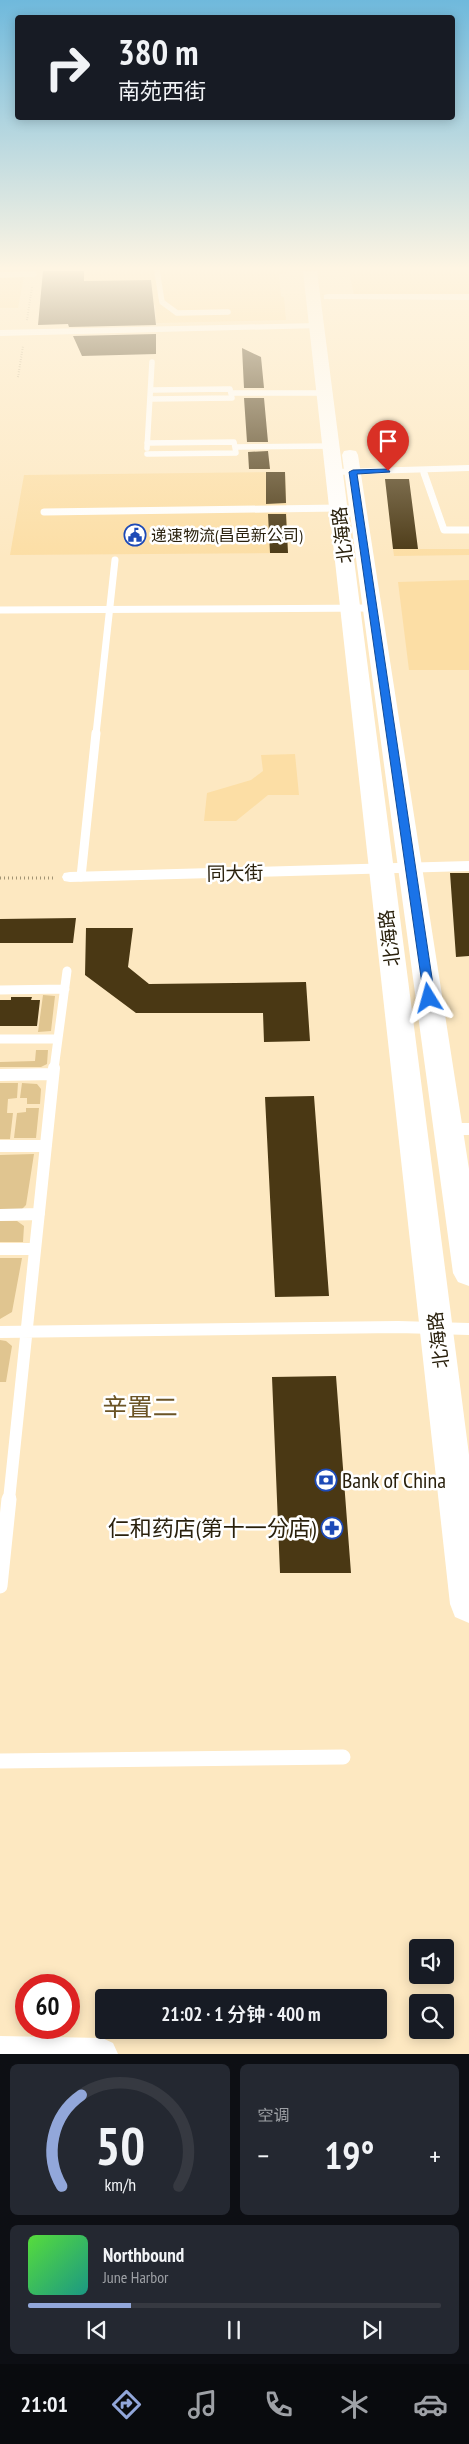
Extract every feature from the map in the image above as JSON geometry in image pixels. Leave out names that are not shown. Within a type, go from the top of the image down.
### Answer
[{"type":"main road","name":"北海路","points":[[322,367],[331,446],[343,472],[338,508],[361,608],[459,1129],[469,1273]]},
{"type":"main road","name":"北海路","points":[[334,367],[343,472],[361,608],[381,870],[469,1604]]},
{"type":"street","points":[[343,472],[469,468]]},
{"type":"street","name":"同大街","points":[[76,877],[381,870],[469,866]]},
{"type":"street","points":[[0,2052],[102,2054]]},
{"type":"lane","points":[[147,443],[234,442],[236,453],[147,456],[147,443],[152,367]]},
{"type":"lane","points":[[150,399],[232,398],[230,389],[151,390]]},
{"type":"lane","points":[[231,393],[325,393]]},
{"type":"lane","points":[[235,447],[331,446]]},
{"type":"lane","points":[[423,470],[444,530],[469,530]]},
{"type":"lane","points":[[44,512],[338,508]]},
{"type":"lane","points":[[76,877],[115,560]]},
{"type":"lane","points":[[0,610],[361,608]]},
{"type":"lane","points":[[0,1586],[53,1074],[67,971]]},
{"type":"lane","points":[[0,990],[65,989]]},
{"type":"lane","points":[[0,1039],[58,1039]]},
{"type":"lane","points":[[0,1075],[53,1074]]},
{"type":"lane","points":[[0,1146],[46,1146]]},
{"type":"lane","points":[[0,1214],[39,1214]]},
{"type":"lane","points":[[0,1250],[35,1249]]},
{"type":"lane","points":[[0,1332],[469,1329]]},
{"type":"lane","points":[[0,1761],[343,1757]]},
{"type":"path","points":[[0,878],[76,877]]},
{"type":"shaded area","points":[[285,472],[288,553],[10,555],[24,475]]},
{"type":"shaded area","points":[[393,549],[469,549],[469,555],[394,556]]},
{"type":"shaded area","points":[[469,580],[469,670],[409,670],[398,582]]},
{"type":"shaded area","points":[[295,754],[299,795],[268,795],[236,821],[204,821],[207,793],[251,780],[263,771],[261,755]]},
{"type":"shaded area","points":[[43,995],[55,996],[51,1031],[38,1032]]},
{"type":"shaded area","points":[[36,1050],[48,1050],[47,1064],[41,1067],[0,1067],[0,1062],[35,1061]]},
{"type":"shaded area","points":[[0,1083],[18,1083],[17,1098],[8,1099],[7,1113],[13,1113],[10,1139],[0,1139]]},
{"type":"shaded area","points":[[22,1083],[37,1084],[41,1089],[40,1104],[27,1104],[27,1098],[20,1098]]},
{"type":"shaded area","points":[[26,1108],[39,1108],[36,1138],[14,1138],[17,1113],[26,1112]]},
{"type":"shaded area","points":[[34,1154],[26,1205],[21,1210],[0,1210],[0,1155]]},
{"type":"shaded area","points":[[0,1221],[17,1221],[24,1226],[23,1242],[0,1242]]},
{"type":"shaded area","points":[[0,1258],[22,1258],[12,1312],[0,1319]]},
{"type":"shaded area","points":[[0,1340],[6,1341],[12,1346],[6,1382],[0,1382]]},
{"type":"building","points":[[243,367],[262,367],[264,388],[244,388]]},
{"type":"building","points":[[244,398],[264,398],[268,442],[247,442]]},
{"type":"building","points":[[268,451],[270,469],[249,469],[248,452]]},
{"type":"building","points":[[266,472],[285,472],[286,503],[266,504]]},
{"type":"building","points":[[385,479],[409,479],[418,549],[393,549]]},
{"type":"building","points":[[268,514],[286,514],[288,553],[270,553]]},
{"type":"building","points":[[450,873],[469,873],[469,956],[456,957]]},
{"type":"building","points":[[76,918],[73,943],[0,943],[0,919]]},
{"type":"building","points":[[86,928],[133,928],[128,967],[149,984],[306,982],[310,1041],[264,1042],[263,1013],[136,1013],[85,975]]},
{"type":"building","points":[[11,997],[32,997],[31,1000],[40,1000],[37,1026],[0,1026],[0,1000],[11,1000]]},
{"type":"building","points":[[314,1096],[329,1296],[275,1297],[265,1097]]},
{"type":"building","points":[[336,1376],[351,1573],[280,1573],[272,1377]]},
{"type":"place","name":"递速物流(昌邑新公司)","points":[[135,535]]},
{"type":"place","name":"Bank of China","points":[[326,1480]]},
{"type":"place","name":"仁和药店(第十一分店)","points":[[332,1528]]},
{"type":"district","name":"辛置二","points":[[140,1407]]},
{"type":"route","points":[[388,471],[353,472],[429,998]]}]
